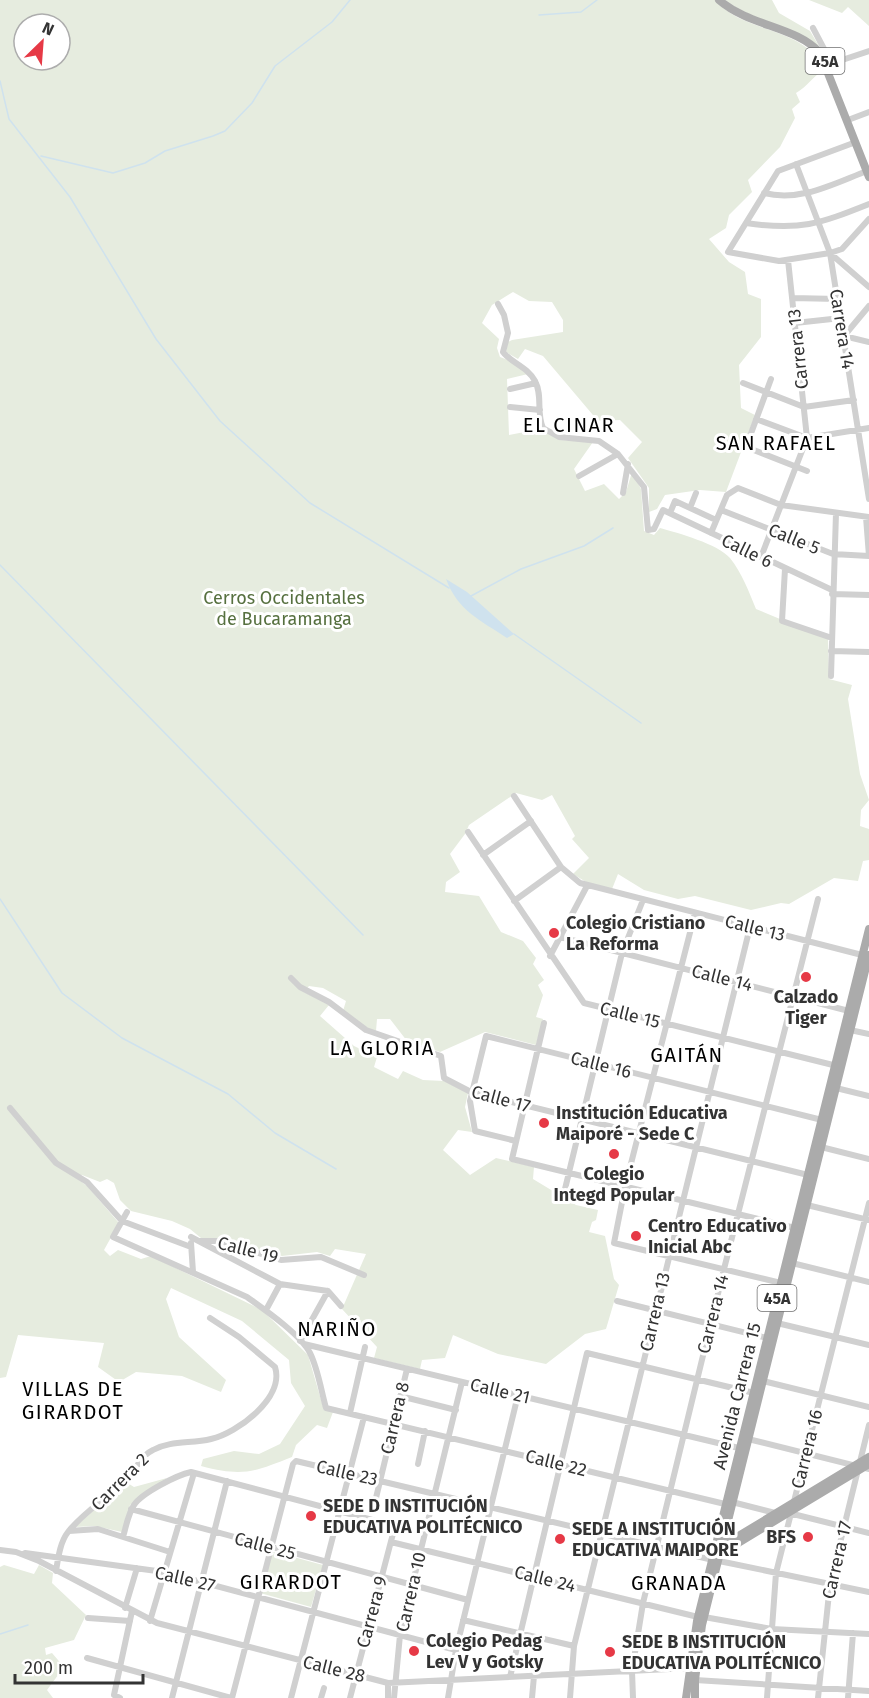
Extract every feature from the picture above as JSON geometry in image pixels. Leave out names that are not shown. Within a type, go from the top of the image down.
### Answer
[{"type":"main road","name":"45A","points":[[719,0],[757,23],[806,40],[829,64],[856,141],[865,153],[868,174]]},
{"type":"main road","name":"Avenida Carrera 15","points":[[838,1066],[867,971],[869,929]]},
{"type":"main road","name":"Avenida Carrera 15","points":[[745,1439],[763,1381],[807,1205],[849,1011],[866,955]]},
{"type":"main road","name":"Avenida Carrera 15","points":[[686,1698],[701,1617],[743,1449],[767,1338],[822,1120],[833,1087]]},
{"type":"main road","points":[[718,1554],[862,1467],[869,1457]]},
{"type":"main road","name":"Avenida Carrera 15","points":[[695,1698],[701,1617]]},
{"type":"street","points":[[813,28],[824,45],[829,64],[869,51]]},
{"type":"street","points":[[848,120],[869,112]]},
{"type":"street","points":[[856,141],[778,171],[728,252],[779,261],[830,253],[842,249],[869,219]]},
{"type":"street","name":"Carrera 14","points":[[796,164],[830,253],[869,499]]},
{"type":"street","points":[[764,193],[788,197],[808,194],[868,174]]},
{"type":"street","points":[[746,223],[780,228],[819,224],[869,204]]},
{"type":"street","points":[[830,253],[869,287]]},
{"type":"street","name":"Carrera 13","points":[[788,260],[807,438]]},
{"type":"street","points":[[792,298],[838,299]]},
{"type":"street","points":[[498,304],[504,315],[508,333],[502,348],[504,354],[521,364],[536,383],[540,397],[542,425],[550,434],[564,438],[599,441],[618,454],[628,464],[623,493]]},
{"type":"street","points":[[869,306],[844,336],[869,342]]},
{"type":"street","points":[[795,323],[841,318]]},
{"type":"street","points":[[771,379],[746,447],[807,471]]},
{"type":"street","points":[[510,389],[536,383]]},
{"type":"street","points":[[743,383],[804,407],[854,400]]},
{"type":"street","points":[[510,407],[540,410]]},
{"type":"street","points":[[756,419],[807,438],[869,428]]},
{"type":"street","points":[[761,557],[807,438]]},
{"type":"street","points":[[579,476],[618,454]]},
{"type":"street","name":"Calle 6","points":[[628,464],[644,487],[648,530],[654,529],[663,510],[832,592],[869,594]]},
{"type":"street","points":[[711,533],[727,495],[738,488],[781,505],[867,517],[869,556]]},
{"type":"street","points":[[690,508],[696,493]]},
{"type":"street","points":[[670,513],[675,501],[716,520]]},
{"type":"street","name":"Calle 5","points":[[721,510],[833,554],[869,556]]},
{"type":"street","points":[[831,676],[836,513]]},
{"type":"street","points":[[785,569],[782,621],[832,638]]},
{"type":"street","points":[[831,651],[869,652]]},
{"type":"street","name":"Calle 13","points":[[514,796],[561,867],[573,878],[587,886],[866,955]]},
{"type":"street","points":[[483,855],[531,821]]},
{"type":"street","name":"Calle 15","points":[[468,832],[580,1000],[609,1010],[838,1066]]},
{"type":"street","points":[[514,901],[561,867]]},
{"type":"street","points":[[550,956],[587,886]]},
{"type":"street","name":"Carrera 14","points":[[633,1698],[632,1671],[643,1603],[724,1269],[818,899]]},
{"type":"street","points":[[565,1189],[622,953],[643,900]]},
{"type":"street","points":[[695,913],[625,1187],[614,1243],[781,1283]]},
{"type":"street","name":"Carrera 13","points":[[570,1698],[570,1674],[574,1646],[694,1147],[750,927]]},
{"type":"street","name":"Calle 14","points":[[560,937],[849,1011]]},
{"type":"street","name":"Calle 17","points":[[291,978],[362,1028],[441,1056],[442,1076],[452,1084],[471,1092],[808,1175]]},
{"type":"street","points":[[544,1023],[512,1159],[795,1228]]},
{"type":"street","points":[[850,1030],[869,1034]]},
{"type":"street","name":"Calle 16","points":[[471,1092],[486,1036],[822,1120]]},
{"type":"street","points":[[833,1087],[869,1096]]},
{"type":"street","points":[[471,1092],[470,1105],[475,1131],[516,1141]]},
{"type":"street","points":[[10,1108],[56,1163],[82,1179],[122,1221],[191,1247]]},
{"type":"street","points":[[821,1147],[869,1159]]},
{"type":"street","name":"Carrera 16","points":[[767,1698],[776,1573],[788,1512],[806,1454],[850,1277],[867,1220],[869,1203]]},
{"type":"street","points":[[807,1205],[867,1220]]},
{"type":"street","points":[[127,1212],[113,1237],[247,1297],[266,1310],[280,1284]]},
{"type":"street","points":[[193,1272],[191,1237],[280,1284],[328,1291],[341,1306]]},
{"type":"street","name":"Calle 19","points":[[199,1241],[220,1241],[281,1260],[321,1257],[364,1275]]},
{"type":"street","points":[[792,1263],[869,1282]]},
{"type":"street","points":[[302,1342],[328,1291]]},
{"type":"street","points":[[617,1301],[767,1338]]},
{"type":"street","name":"Calle 21","points":[[266,1310],[302,1342],[743,1449]]},
{"type":"street","name":"Carrera 2","points":[[56,1571],[58,1558],[69,1531],[112,1494],[146,1454],[176,1442],[212,1439],[247,1420],[270,1396],[276,1381],[275,1367],[239,1337],[210,1318]]},
{"type":"street","points":[[777,1323],[869,1345]]},
{"type":"street","name":"Calle 22","points":[[302,1342],[311,1354],[326,1408],[670,1491],[788,1512],[869,1533]]},
{"type":"street","points":[[350,1413],[365,1347]]},
{"type":"street","points":[[510,1677],[587,1353],[754,1393]]},
{"type":"street","name":"Carrera 8","points":[[375,1502],[407,1369]]},
{"type":"street","points":[[763,1381],[869,1407]]},
{"type":"street","name":"Carrera 10","points":[[388,1698],[400,1635],[462,1382]]},
{"type":"street","points":[[448,1698],[456,1650],[518,1395]]},
{"type":"street","points":[[400,1396],[456,1410]]},
{"type":"street","points":[[291,1698],[364,1417]]},
{"type":"street","name":"Carrera 17","points":[[818,1698],[823,1632],[830,1584],[862,1467],[869,1425]]},
{"type":"street","points":[[418,1464],[425,1431]]},
{"type":"street","points":[[745,1439],[862,1467]]},
{"type":"street","name":"Calle 23","points":[[284,1496],[292,1464],[296,1461],[657,1547],[718,1554],[776,1573],[869,1592]]},
{"type":"street","points":[[123,1537],[131,1509],[141,1498],[171,1479],[194,1473],[340,1511]]},
{"type":"street","points":[[150,1621],[194,1473]]},
{"type":"street","points":[[172,1698],[227,1481]]},
{"type":"street","points":[[87,1658],[232,1698],[269,1547],[284,1496]]},
{"type":"street","name":"Calle 25","points":[[131,1509],[179,1524],[468,1600]]},
{"type":"street","name":"Carrera 9","points":[[340,1511],[395,1526],[350,1698]]},
{"type":"street","points":[[69,1531],[98,1529],[170,1552]]},
{"type":"street","name":"Calle 24","points":[[391,1542],[701,1617],[772,1629],[869,1634]]},
{"type":"street","name":"Calle 28","points":[[0,1550],[16,1552],[150,1621],[391,1683],[690,1668]]},
{"type":"street","name":"Calle 27","points":[[16,1552],[164,1572],[456,1650]]},
{"type":"street","points":[[125,1608],[137,1568]]},
{"type":"street","points":[[117,1696],[120,1668],[132,1611]]},
{"type":"street","points":[[88,1618],[130,1621]]},
{"type":"street","points":[[464,1620],[574,1646]]},
{"type":"street","points":[[848,1698],[853,1633]]},
{"type":"street","points":[[532,1698],[534,1676]]},
{"type":"street","points":[[695,1680],[869,1691]]},
{"type":"street","name":"Carrera 10","points":[[391,1683],[394,1698]]},
{"type":"street","points":[[321,1698],[324,1688]]},
{"type":"green space","name":"Cerros Occidentales de Bucaramanga","points":[[0,0],[715,0],[727,11],[742,19],[789,37],[803,45],[815,56],[824,70],[796,93],[800,102],[792,109],[795,118],[780,147],[748,180],[752,192],[729,215],[726,228],[709,239],[729,262],[745,272],[748,294],[761,299],[761,337],[739,365],[741,408],[755,415],[726,492],[700,490],[665,495],[657,509],[649,512],[649,488],[628,458],[642,442],[620,420],[598,421],[543,356],[525,349],[518,359],[506,352],[508,342],[512,340],[563,332],[563,320],[552,302],[529,301],[513,292],[492,305],[482,323],[499,339],[497,348],[500,357],[511,361],[528,374],[507,379],[509,435],[540,429],[560,440],[593,442],[574,469],[585,491],[604,484],[619,499],[626,492],[632,472],[641,489],[644,531],[654,535],[660,528],[717,548],[734,564],[756,609],[828,639],[829,679],[852,685],[848,699],[860,774],[869,800],[861,810],[860,826],[869,829],[869,860],[863,861],[858,881],[834,878],[789,904],[781,903],[751,910],[695,896],[678,899],[644,890],[618,874],[612,889],[586,882],[573,874],[589,858],[572,839],[575,836],[552,795],[542,800],[516,793],[469,825],[450,854],[460,872],[446,882],[445,892],[479,896],[501,932],[523,941],[536,958],[533,964],[544,980],[538,985],[543,995],[536,1017],[543,1019],[536,1045],[485,1032],[440,1052],[407,1041],[390,1019],[377,1019],[376,1031],[363,1027],[343,1011],[346,1001],[323,988],[309,986],[304,992],[329,1005],[320,1016],[354,1046],[377,1057],[374,1067],[398,1079],[403,1071],[423,1080],[444,1081],[468,1093],[465,1107],[472,1132],[458,1130],[443,1150],[470,1175],[496,1158],[534,1167],[533,1179],[576,1205],[598,1210],[596,1220],[592,1222],[589,1232],[605,1236],[614,1279],[619,1285],[606,1329],[585,1334],[546,1364],[498,1354],[453,1335],[445,1358],[422,1360],[420,1369],[374,1358],[377,1347],[342,1309],[366,1254],[335,1249],[330,1256],[317,1252],[282,1256],[225,1240],[201,1238],[190,1229],[172,1221],[131,1211],[120,1200],[114,1183],[107,1179],[100,1182],[82,1175],[75,1177],[87,1186],[119,1223],[104,1250],[110,1256],[118,1250],[141,1259],[151,1256],[262,1310],[308,1355],[324,1410],[333,1412],[327,1428],[317,1425],[296,1445],[292,1457],[268,1466],[238,1472],[201,1466],[203,1459],[234,1451],[259,1454],[280,1444],[305,1406],[291,1383],[289,1360],[242,1321],[171,1288],[166,1299],[179,1337],[226,1380],[221,1392],[182,1376],[136,1372],[119,1382],[98,1367],[104,1343],[18,1335],[6,1377],[0,1378]]},
{"type":"green space","points":[[725,0],[772,0],[779,13],[810,31],[822,51],[801,36],[749,14]]},
{"type":"green space","points":[[809,0],[869,0],[869,26],[848,7],[842,13]]},
{"type":"green space","points":[[167,1478],[130,1505],[122,1532],[95,1526],[75,1527],[126,1482],[134,1487]]},
{"type":"green space","points":[[271,1551],[323,1565],[311,1607],[260,1593]]},
{"type":"green space","points":[[4,1565],[34,1574],[39,1565],[53,1573],[52,1583],[86,1615],[74,1640],[45,1648],[46,1655],[52,1653],[64,1667],[47,1690],[53,1698],[0,1698],[0,1567]]},
{"type":"water","points":[[446,579],[467,592],[514,634],[507,638],[471,614],[457,599]]},
{"type":"waterway","points":[[41,156],[113,173],[145,163],[165,151],[225,131],[252,103],[275,66],[332,22],[350,0]]},
{"type":"waterway","points":[[539,15],[581,12],[597,0]]},
{"type":"waterway","points":[[0,81],[9,119],[70,197],[156,339],[220,421],[310,503],[449,588]]},
{"type":"waterway","points":[[471,596],[521,569],[584,546],[613,528]]},
{"type":"waterway","points":[[0,565],[363,935]]},
{"type":"waterway","points":[[514,634],[641,723]]},
{"type":"waterway","points":[[0,899],[62,993],[122,1038],[228,1094],[275,1133],[336,1169]]},
{"type":"waterway","points":[[0,1634],[28,1625]]},
{"type":"place","name":"Colegio Cristiano La Reforma","points":[[554,933]]},
{"type":"place","name":"Calzado Tiger","points":[[806,977]]},
{"type":"place","name":"Institución Educativa Maiporé - Sede C","points":[[544,1123]]},
{"type":"place","name":"Colegio Integd Popular","points":[[614,1154]]},
{"type":"place","name":"Centro Educativo Inicial Abc","points":[[636,1236]]},
{"type":"place","name":"SEDE D INSTITUCIÓN EDUCATIVA POLITÉCNICO","points":[[311,1516]]},
{"type":"place","name":"BFS","points":[[808,1537]]},
{"type":"place","name":"SEDE A INSTITUCIÓN EDUCATIVA MAIPORE","points":[[560,1539]]},
{"type":"place","name":"Colegio Pedag Lev V y Gotsky","points":[[414,1651]]},
{"type":"place","name":"SEDE B INSTITUCIÓN EDUCATIVA POLITÉCNICO","points":[[610,1652]]},
{"type":"district","name":"EL CINAR","points":[[569,425]]},
{"type":"district","name":"SAN RAFAEL","points":[[776,443]]},
{"type":"district","name":"LA GLORIA","points":[[382,1048]]},
{"type":"district","name":"GAITÁN","points":[[687,1055]]},
{"type":"district","name":"NARIÑO","points":[[337,1329]]},
{"type":"district","name":"VILLAS DE GIRARDOT","points":[[73,1400]]},
{"type":"district","name":"GIRARDOT","points":[[291,1582]]},
{"type":"district","name":"GRANADA","points":[[679,1583]]}]
